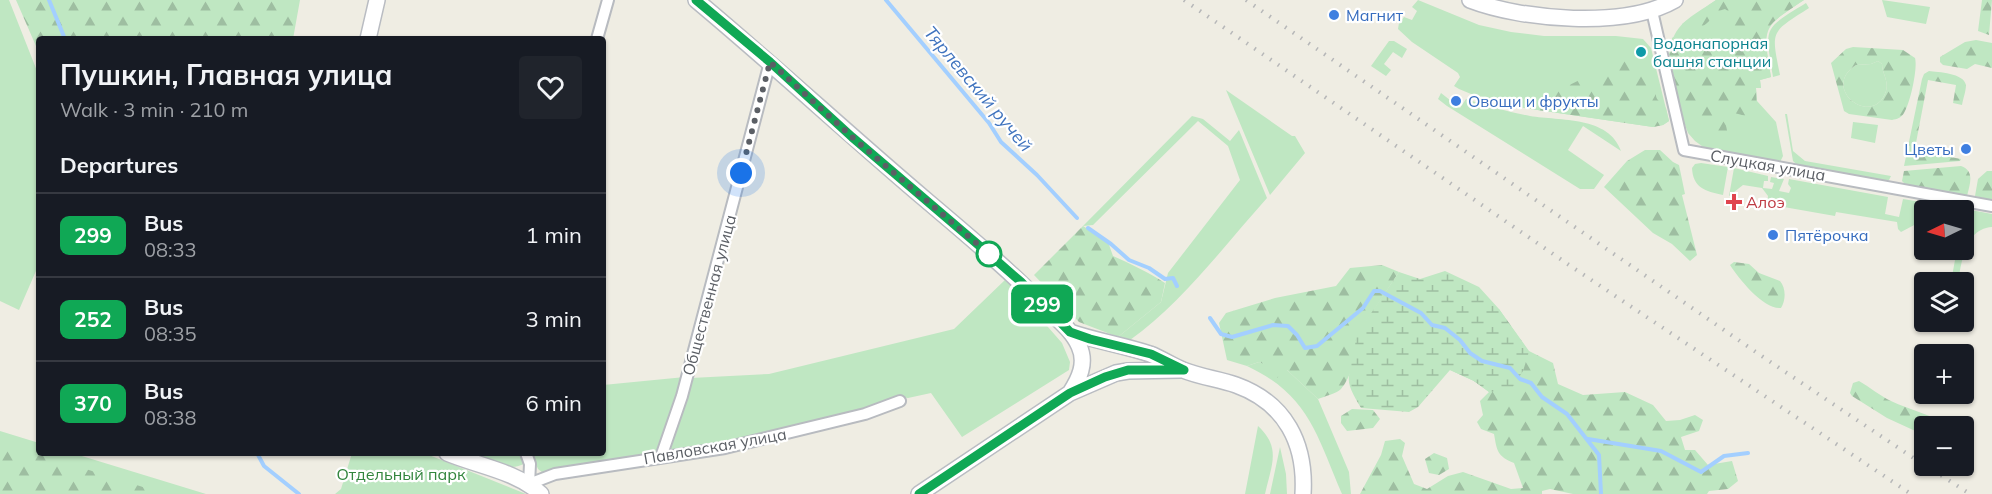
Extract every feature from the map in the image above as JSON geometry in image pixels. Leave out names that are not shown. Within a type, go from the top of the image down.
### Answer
[{"type":"main road","points":[[369,36],[377,0]]},
{"type":"main road","points":[[696,0],[1013,275],[1070,332],[1080,348],[1083,362],[1081,373],[1070,393]]},
{"type":"main road","points":[[1470,0],[1510,12],[1538,16],[1589,17],[1637,14],[1652,11],[1674,0]]},
{"type":"main road","points":[[1070,332],[1151,354],[1184,370],[1239,386],[1272,405],[1286,422],[1298,444],[1303,467],[1303,494]]},
{"type":"main road","points":[[919,494],[1070,393],[1128,370],[1184,370]]},
{"type":"main road","points":[[456,456],[507,474],[535,489]]},
{"type":"street","points":[[598,36],[608,0]]},
{"type":"street","name":"Слуцкая улица","points":[[1652,11],[1684,150],[1992,206]]},
{"type":"street","name":"Общественная улица","points":[[661,457],[682,396],[770,62]]},
{"type":"street","name":"Павловская улица","points":[[535,489],[555,474],[725,448],[865,414],[900,401]]},
{"type":"street","points":[[527,456],[535,489]]},
{"type":"green space","points":[[0,0],[9,0],[36,68],[36,271],[19,310],[0,301]]},
{"type":"green space","points":[[16,0],[300,0],[294,36],[36,36],[36,46]]},
{"type":"green space","points":[[1418,0],[1479,25],[1511,32],[1544,36],[1616,36],[1643,39],[1651,48],[1669,121],[1653,127],[1524,108],[1459,89],[1454,86],[1460,77],[1458,73],[1412,42],[1398,29],[1404,17],[1412,20],[1417,11],[1412,7]]},
{"type":"green space","points":[[1716,0],[1804,0],[1780,17],[1768,30],[1767,48],[1771,77],[1760,80],[1761,88],[1756,88],[1757,101],[1776,122],[1783,156],[1780,162],[1706,149],[1688,133],[1669,53],[1672,51],[1672,42],[1680,27],[1693,15]]},
{"type":"green space","points":[[1716,0],[1804,0],[1779,17],[1768,30],[1766,47],[1771,77],[1760,80],[1761,88],[1756,88],[1756,107],[1749,116],[1734,113],[1727,115],[1728,137],[1724,141],[1714,139],[1706,121],[1701,116],[1686,119],[1682,116],[1669,53],[1672,51],[1672,38],[1676,35],[1683,36],[1693,48],[1727,49],[1732,40],[1728,28],[1729,12],[1725,9],[1699,28],[1684,28],[1682,24]]},
{"type":"green space","points":[[1882,0],[1930,7],[1926,24],[1887,17]]},
{"type":"green space","points":[[1982,0],[1992,0],[1989,35],[1978,31]]},
{"type":"green space","points":[[1806,3],[1809,8],[1780,28],[1776,34],[1775,49],[1780,75],[1773,77],[1768,38],[1770,31],[1781,19]]},
{"type":"green space","points":[[1976,40],[1992,43],[1992,68],[1975,64],[1967,69],[1943,65],[1940,62],[1940,57],[1965,42]]},
{"type":"green space","points":[[1389,41],[1394,41],[1407,49],[1402,58],[1393,52],[1384,64],[1391,70],[1386,76],[1371,66]]},
{"type":"green space","points":[[1853,47],[1903,50],[1915,58],[1913,86],[1902,116],[1892,120],[1849,114],[1844,111],[1831,63],[1846,49]],"holes":[[[1878,61],[1882,64],[1887,87],[1880,102],[1871,106],[1861,106],[1853,101],[1846,94],[1843,85],[1846,75],[1856,65]]]},
{"type":"green space","points":[[1629,55],[1637,71],[1654,83],[1657,98],[1666,108],[1669,121],[1663,125],[1653,127],[1524,108]]},
{"type":"green space","points":[[1878,61],[1882,64],[1887,84],[1886,91],[1880,102],[1871,106],[1861,106],[1846,94],[1843,85],[1846,75],[1856,65]]},
{"type":"green space","points":[[1929,71],[1961,78],[1966,85],[1966,90],[1962,105],[1953,103],[1956,85],[1928,80],[1915,148],[1961,159],[1960,161],[1904,166],[1922,79]]},
{"type":"green space","points":[[1226,90],[1295,136],[1305,153],[1270,195]]},
{"type":"green space","points":[[1441,93],[1460,108],[1466,99],[1498,109],[1595,126],[1606,131],[1621,151],[1583,126],[1568,150],[1604,175],[1594,189],[1580,189],[1447,106],[1438,99]]},
{"type":"green space","points":[[1785,114],[1787,114],[1793,151],[1805,161],[1891,176],[1889,180],[1797,165],[1793,161]]},
{"type":"green space","points":[[1192,116],[1203,119],[1230,141],[1239,130],[1267,198],[1202,273],[1167,309],[1130,340],[1118,337],[1161,302],[1168,273],[1240,180],[1228,146],[1198,121],[1093,225],[1083,226]]},
{"type":"green space","points":[[1853,122],[1878,125],[1875,143],[1851,138]]},
{"type":"green space","points":[[1645,150],[1660,150],[1679,165],[1685,194],[1682,195],[1697,255],[1690,261],[1672,244],[1653,233],[1604,187],[1627,161]]},
{"type":"green space","points":[[1695,164],[1728,167],[1723,195],[1701,188],[1695,180],[1692,168]]},
{"type":"green space","points":[[1961,166],[1970,175],[1967,196],[1906,185],[1902,181],[1904,171]]},
{"type":"green space","points":[[1734,168],[1768,176],[1768,181],[1764,181],[1763,188],[1772,189],[1774,183],[1770,182],[1771,177],[1784,179],[1779,191],[1789,193],[1791,188],[1788,184],[1789,179],[1888,197],[1885,214],[1899,217],[1903,199],[1914,201],[1914,225],[1901,232],[1897,222],[1836,212],[1835,216],[1767,204],[1768,196],[1762,188],[1743,185],[1729,196]]},
{"type":"green space","points":[[1987,171],[1992,171],[1992,200],[1975,196],[1978,179]]},
{"type":"green space","points":[[1974,211],[1992,214],[1992,227],[1974,235]]},
{"type":"green space","points":[[1083,226],[1108,242],[1113,256],[1165,283],[1161,302],[1118,337],[1079,322],[1034,275]]},
{"type":"green space","points":[[1955,260],[1962,260],[1960,272],[1953,272]]},
{"type":"green space","points":[[1734,262],[1749,264],[1759,273],[1780,281],[1785,294],[1781,308],[1767,304],[1752,293],[1730,265]]},
{"type":"green space","points":[[1382,265],[1399,272],[1356,337],[1355,357],[1351,371],[1339,391],[1318,399],[1287,370],[1277,378],[1269,377],[1269,366],[1259,362],[1247,366],[1227,360],[1219,323],[1226,313],[1275,298],[1336,286],[1350,268]]},
{"type":"green space","points":[[1445,271],[1479,287],[1499,309],[1529,352],[1523,371],[1511,390],[1489,392],[1474,381],[1450,370],[1418,407],[1409,412],[1361,408],[1349,384],[1355,337],[1399,272],[1420,279]]},
{"type":"green space","points":[[1006,279],[1062,343],[1070,362],[1069,370],[962,437],[931,393],[908,398],[900,397],[882,406],[717,445],[668,454],[666,449],[691,378],[769,374],[954,329]]},
{"type":"green space","points":[[1499,309],[1529,351],[1553,363],[1558,384],[1583,395],[1625,392],[1653,405],[1666,421],[1680,420],[1695,415],[1703,420],[1699,431],[1681,437],[1685,450],[1695,450],[1708,465],[1732,461],[1738,481],[1728,489],[1709,491],[1707,494],[1573,494],[1550,489],[1542,491],[1542,494],[1360,494],[1381,455],[1385,441],[1400,439],[1405,443],[1402,456],[1414,484],[1427,489],[1448,476],[1463,472],[1511,489],[1523,488],[1514,463],[1504,458],[1499,452],[1494,434],[1481,429],[1477,422],[1483,415],[1480,401],[1489,392],[1474,381],[1450,370],[1461,349]]},
{"type":"green space","points":[[1259,362],[1287,370],[1318,399],[1349,472],[1351,494],[1342,494],[1317,436],[1298,404],[1268,377],[1247,366]]},
{"type":"green space","points":[[685,377],[659,449],[654,454],[543,473],[538,469],[532,456],[606,456],[606,385]]},
{"type":"green space","points":[[1859,381],[1887,399],[1930,416],[1914,416],[1914,430],[1887,418],[1852,396],[1850,393],[1853,383]]},
{"type":"green space","points":[[1352,409],[1373,410],[1380,419],[1373,428],[1347,431],[1341,423],[1341,416]]},
{"type":"green space","points":[[1258,426],[1270,442],[1272,466],[1265,494],[1245,494]]},
{"type":"green space","points":[[0,431],[36,442],[36,456],[82,456],[206,494],[0,494]]},
{"type":"green space","points":[[0,442],[36,453],[36,456],[44,456],[165,494],[0,494]]},
{"type":"green space","points":[[1280,447],[1286,474],[1287,494],[1270,494]]},
{"type":"green space","points":[[1434,453],[1447,458],[1449,469],[1439,475],[1429,473],[1425,459]]},
{"type":"green space","name":"Отдельный парк","points":[[351,456],[431,456],[526,494],[335,494],[341,489]]},
{"type":"green space","points":[[476,456],[524,456],[525,463],[512,467]]},
{"type":"waterway","points":[[49,0],[64,36]]},
{"type":"waterway","name":"Тярлевский ручей","points":[[886,0],[989,123],[1001,142],[1037,175],[1077,218]]},
{"type":"waterway","name":"Тярлевский ручей","points":[[1088,228],[1129,260],[1149,268],[1165,279],[1173,278],[1177,286]]},
{"type":"waterway","name":"Тярлевский ручей","points":[[1210,318],[1221,334],[1232,337],[1273,325],[1288,326],[1305,348],[1317,346],[1363,308],[1374,291],[1380,291],[1421,313],[1432,325],[1445,328],[1460,340],[1470,353],[1482,361],[1510,368],[1520,379],[1531,383],[1542,397],[1567,414],[1599,455],[1601,494]]},
{"type":"waterway","points":[[1588,439],[1661,451],[1701,472],[1724,456],[1748,453]]},
{"type":"waterway","points":[[259,456],[264,466],[299,494]]},
{"type":"railway","points":[[1184,0],[1572,267],[1911,494]]},
{"type":"railway","points":[[1246,0],[1766,359],[1914,458]]},
{"type":"railway","points":[[1942,476],[1970,494]]},
{"type":"bus line","name":"299","points":[[696,0],[1021,282],[1070,332],[1151,354],[1184,370],[1128,370],[1105,377],[1070,393],[919,494]]},
{"type":"place","name":"Магнит","points":[[1334,15]]},
{"type":"place","name":"Водонапорная башня станции","points":[[1641,52]]},
{"type":"place","name":"Овощи и фрукты","points":[[1456,101]]},
{"type":"place","name":"Цветы","points":[[1966,149]]},
{"type":"place","name":"Алоэ","points":[[1734,202]]},
{"type":"place","name":"Пятёрочка","points":[[1773,235]]},
{"type":"route","points":[[741,173],[770,62],[852,137],[989,254]]}]
